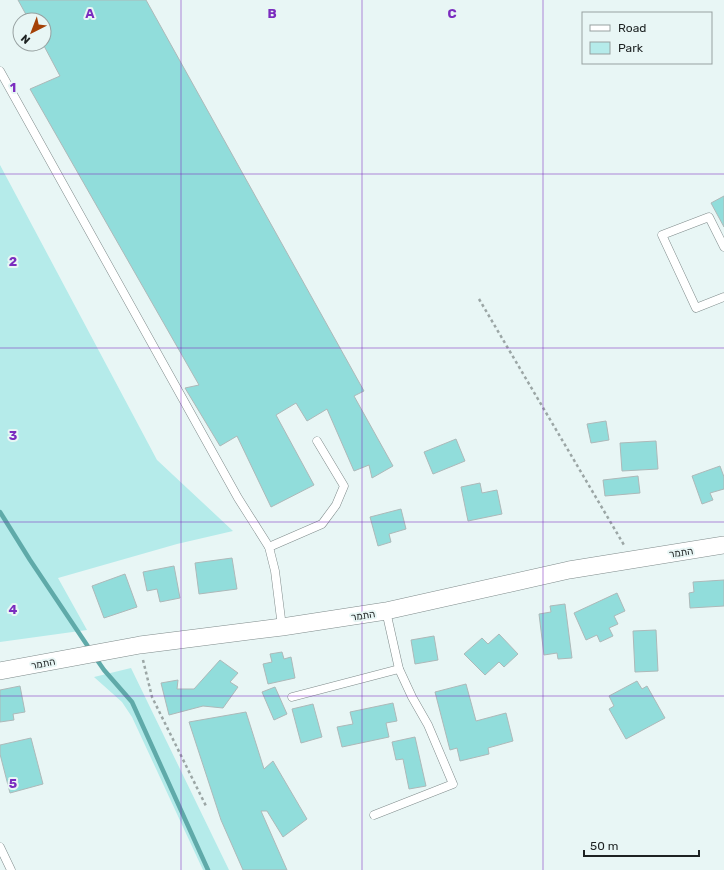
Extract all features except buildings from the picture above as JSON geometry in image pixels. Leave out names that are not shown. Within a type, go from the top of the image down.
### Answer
[{"type":"street","name":"התמר","points":[[0,671],[140,645],[282,627],[386,611],[569,570],[724,545]]},
{"type":"lane","points":[[0,71],[238,498],[269,547],[275,571],[282,627]]},
{"type":"lane","points":[[724,247],[709,217],[662,235],[696,308],[724,297]]},
{"type":"lane","points":[[269,547],[322,524],[336,505],[344,486],[317,441]]},
{"type":"lane","points":[[374,815],[453,784],[428,725],[399,670],[386,611]]},
{"type":"lane","points":[[292,697],[399,670]]},
{"type":"lane","points":[[0,847],[11,870]]},
{"type":"path","points":[[479,299],[634,560]]},
{"type":"path","points":[[140,645],[152,696],[206,806]]},
{"type":"green space","points":[[0,165],[157,460],[233,531],[177,544],[58,578],[87,630],[0,642]]},
{"type":"green space","points":[[131,668],[229,870],[203,870],[132,717],[122,702],[94,677]]},
{"type":"waterway","points":[[0,512],[91,651]]},
{"type":"waterway","points":[[95,657],[104,670],[132,702],[208,870]]}]
